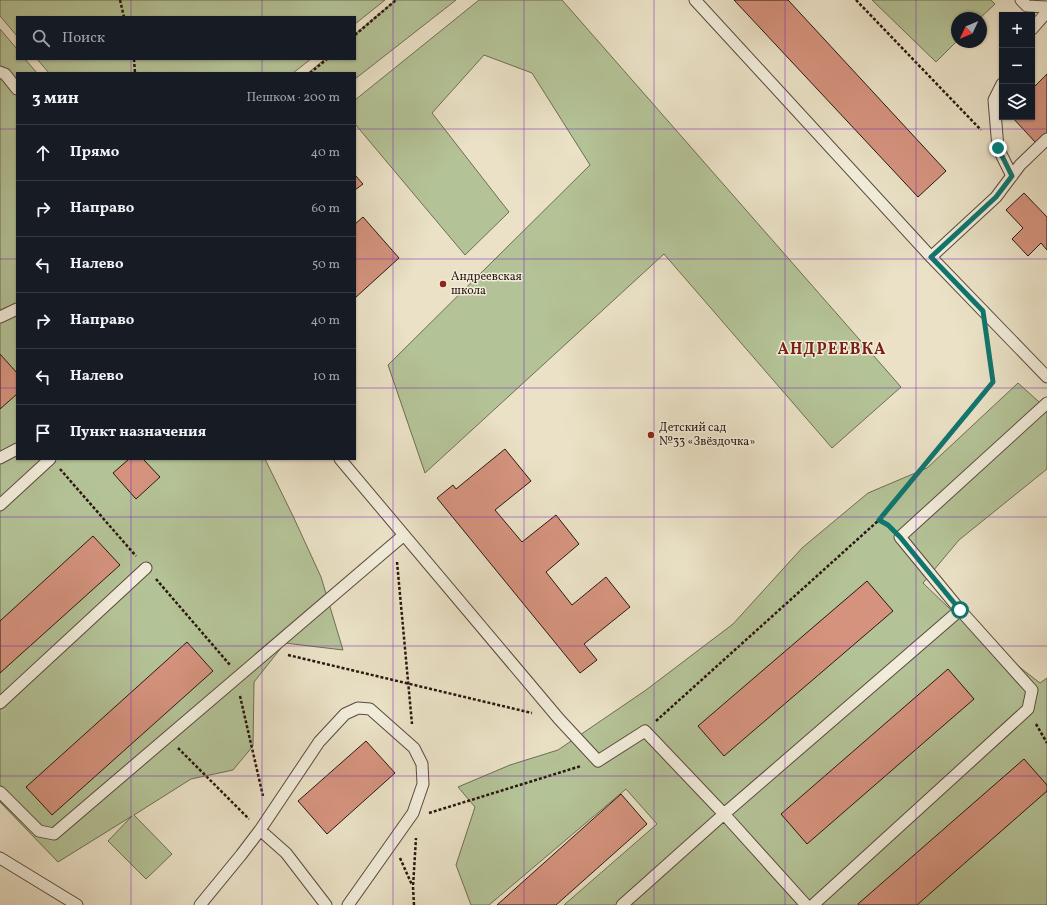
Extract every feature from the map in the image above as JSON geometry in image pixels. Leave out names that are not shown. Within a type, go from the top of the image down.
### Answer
[{"type":"lane","points":[[695,0],[931,257],[1047,377]]},
{"type":"lane","points":[[1021,0],[1027,6],[1047,7]]},
{"type":"lane","points":[[1035,26],[1047,12]]},
{"type":"lane","points":[[0,72],[5,74],[16,88]]},
{"type":"lane","points":[[999,90],[994,100],[998,148],[1012,176]]},
{"type":"lane","points":[[931,257],[996,197],[1020,165],[1047,140]]},
{"type":"lane","points":[[0,317],[16,309]]},
{"type":"lane","points":[[813,905],[1028,709],[1032,690],[960,610],[900,537],[1047,403]]},
{"type":"lane","points":[[0,458],[16,450]]},
{"type":"lane","points":[[341,460],[559,719],[598,761],[645,731],[724,814],[806,905]]},
{"type":"lane","points":[[0,505],[53,462]]},
{"type":"lane","points":[[0,792],[38,831],[54,834],[404,536]]},
{"type":"lane","points":[[0,704],[146,568]]},
{"type":"lane","points":[[622,905],[724,814],[960,610]]},
{"type":"lane","points":[[200,905],[260,830],[319,742],[345,714],[358,708],[370,710],[414,748],[422,764],[423,784],[415,815],[391,845],[348,905]]},
{"type":"lane","points":[[260,830],[286,853],[326,905]]},
{"type":"lane","points":[[0,858],[77,905]]},
{"type":"path","points":[[120,0],[124,16]]},
{"type":"path","points":[[356,34],[396,0]]},
{"type":"path","points":[[856,0],[998,148]]},
{"type":"path","points":[[134,60],[135,72]]},
{"type":"path","points":[[311,72],[326,60]]},
{"type":"path","points":[[645,731],[879,520],[993,382],[983,311]]},
{"type":"path","points":[[53,462],[240,676],[239,693],[268,818]]},
{"type":"path","points":[[879,520],[888,525],[900,537]]},
{"type":"path","points":[[395,543],[414,748]]},
{"type":"path","points":[[270,650],[559,719]]},
{"type":"path","points":[[1028,709],[1047,743]]},
{"type":"path","points":[[167,738],[260,830]]},
{"type":"path","points":[[414,905],[412,887],[415,815],[598,761]]},
{"type":"path","points":[[391,845],[403,862],[412,887]]},
{"type":"green space","points":[[0,0],[385,0],[356,23],[356,16],[16,16],[16,35],[0,16]]},
{"type":"green space","points":[[396,0],[456,0],[356,78],[356,72],[309,72],[324,60],[356,60],[356,33]]},
{"type":"green space","points":[[479,0],[562,0],[901,387],[832,448],[664,254],[425,473],[388,365],[590,165],[532,73],[484,55],[432,113],[509,212],[465,255],[356,125],[356,99]]},
{"type":"green space","points":[[872,0],[991,0],[995,4],[986,12],[951,12],[951,47],[936,62]]},
{"type":"green space","points":[[0,29],[16,48],[16,60],[26,60],[36,72],[16,72],[16,460],[265,460],[321,577],[343,650],[285,643],[254,682],[253,746],[233,770],[191,779],[134,815],[172,854],[146,879],[108,841],[132,816],[58,862],[0,802]]},
{"type":"green space","points":[[38,60],[310,60],[294,72],[48,72]]},
{"type":"green space","points":[[1018,383],[1047,409],[1047,469],[959,540],[923,583],[973,631],[1040,683],[1047,678],[1047,905],[564,905],[657,824],[626,789],[489,905],[471,905],[456,865],[475,807],[458,787],[510,765],[558,750],[646,690],[733,624],[802,548],[868,493],[927,468]]},
{"type":"building","points":[[734,0],[788,0],[946,171],[918,197]]},
{"type":"building","points":[[1047,74],[1047,133],[1036,143],[1015,120],[1035,120],[1035,86]]},
{"type":"building","points":[[356,176],[363,184],[356,189]]},
{"type":"building","points":[[1024,193],[1047,217],[1047,250],[1041,243],[1028,256],[1012,239],[1023,228],[1006,210]]},
{"type":"building","points":[[363,217],[399,258],[356,297],[356,223]]},
{"type":"building","points":[[0,354],[16,372],[16,395],[0,409]]},
{"type":"building","points":[[505,449],[531,481],[495,510],[522,542],[556,515],[579,544],[546,572],[572,605],[606,577],[630,607],[584,644],[597,660],[580,673],[437,498],[453,485],[456,489]]},
{"type":"building","points":[[128,460],[144,460],[160,477],[136,499],[113,473]]},
{"type":"building","points":[[93,536],[120,565],[0,673],[0,621]]},
{"type":"building","points":[[867,581],[893,611],[724,756],[698,726]]},
{"type":"building","points":[[187,642],[213,671],[52,815],[26,787]]},
{"type":"building","points":[[948,669],[974,699],[807,844],[781,814]]},
{"type":"building","points":[[366,741],[395,773],[327,834],[298,801]]},
{"type":"building","points":[[1024,759],[1047,785],[1047,791],[917,905],[858,904]]},
{"type":"building","points":[[621,794],[647,824],[556,905],[497,905]]},
{"type":"place","name":"Андреевская школа","points":[[443,284]]},
{"type":"place","name":"Детский сад №33 «Звёздочка»","points":[[651,435]]},
{"type":"district","name":"АНДРЕЕВКА","points":[[832,350]]},
{"type":"route","points":[[960,610],[900,537],[888,525],[879,520],[993,382],[983,311],[931,257],[996,197],[1012,176],[998,148]]}]
